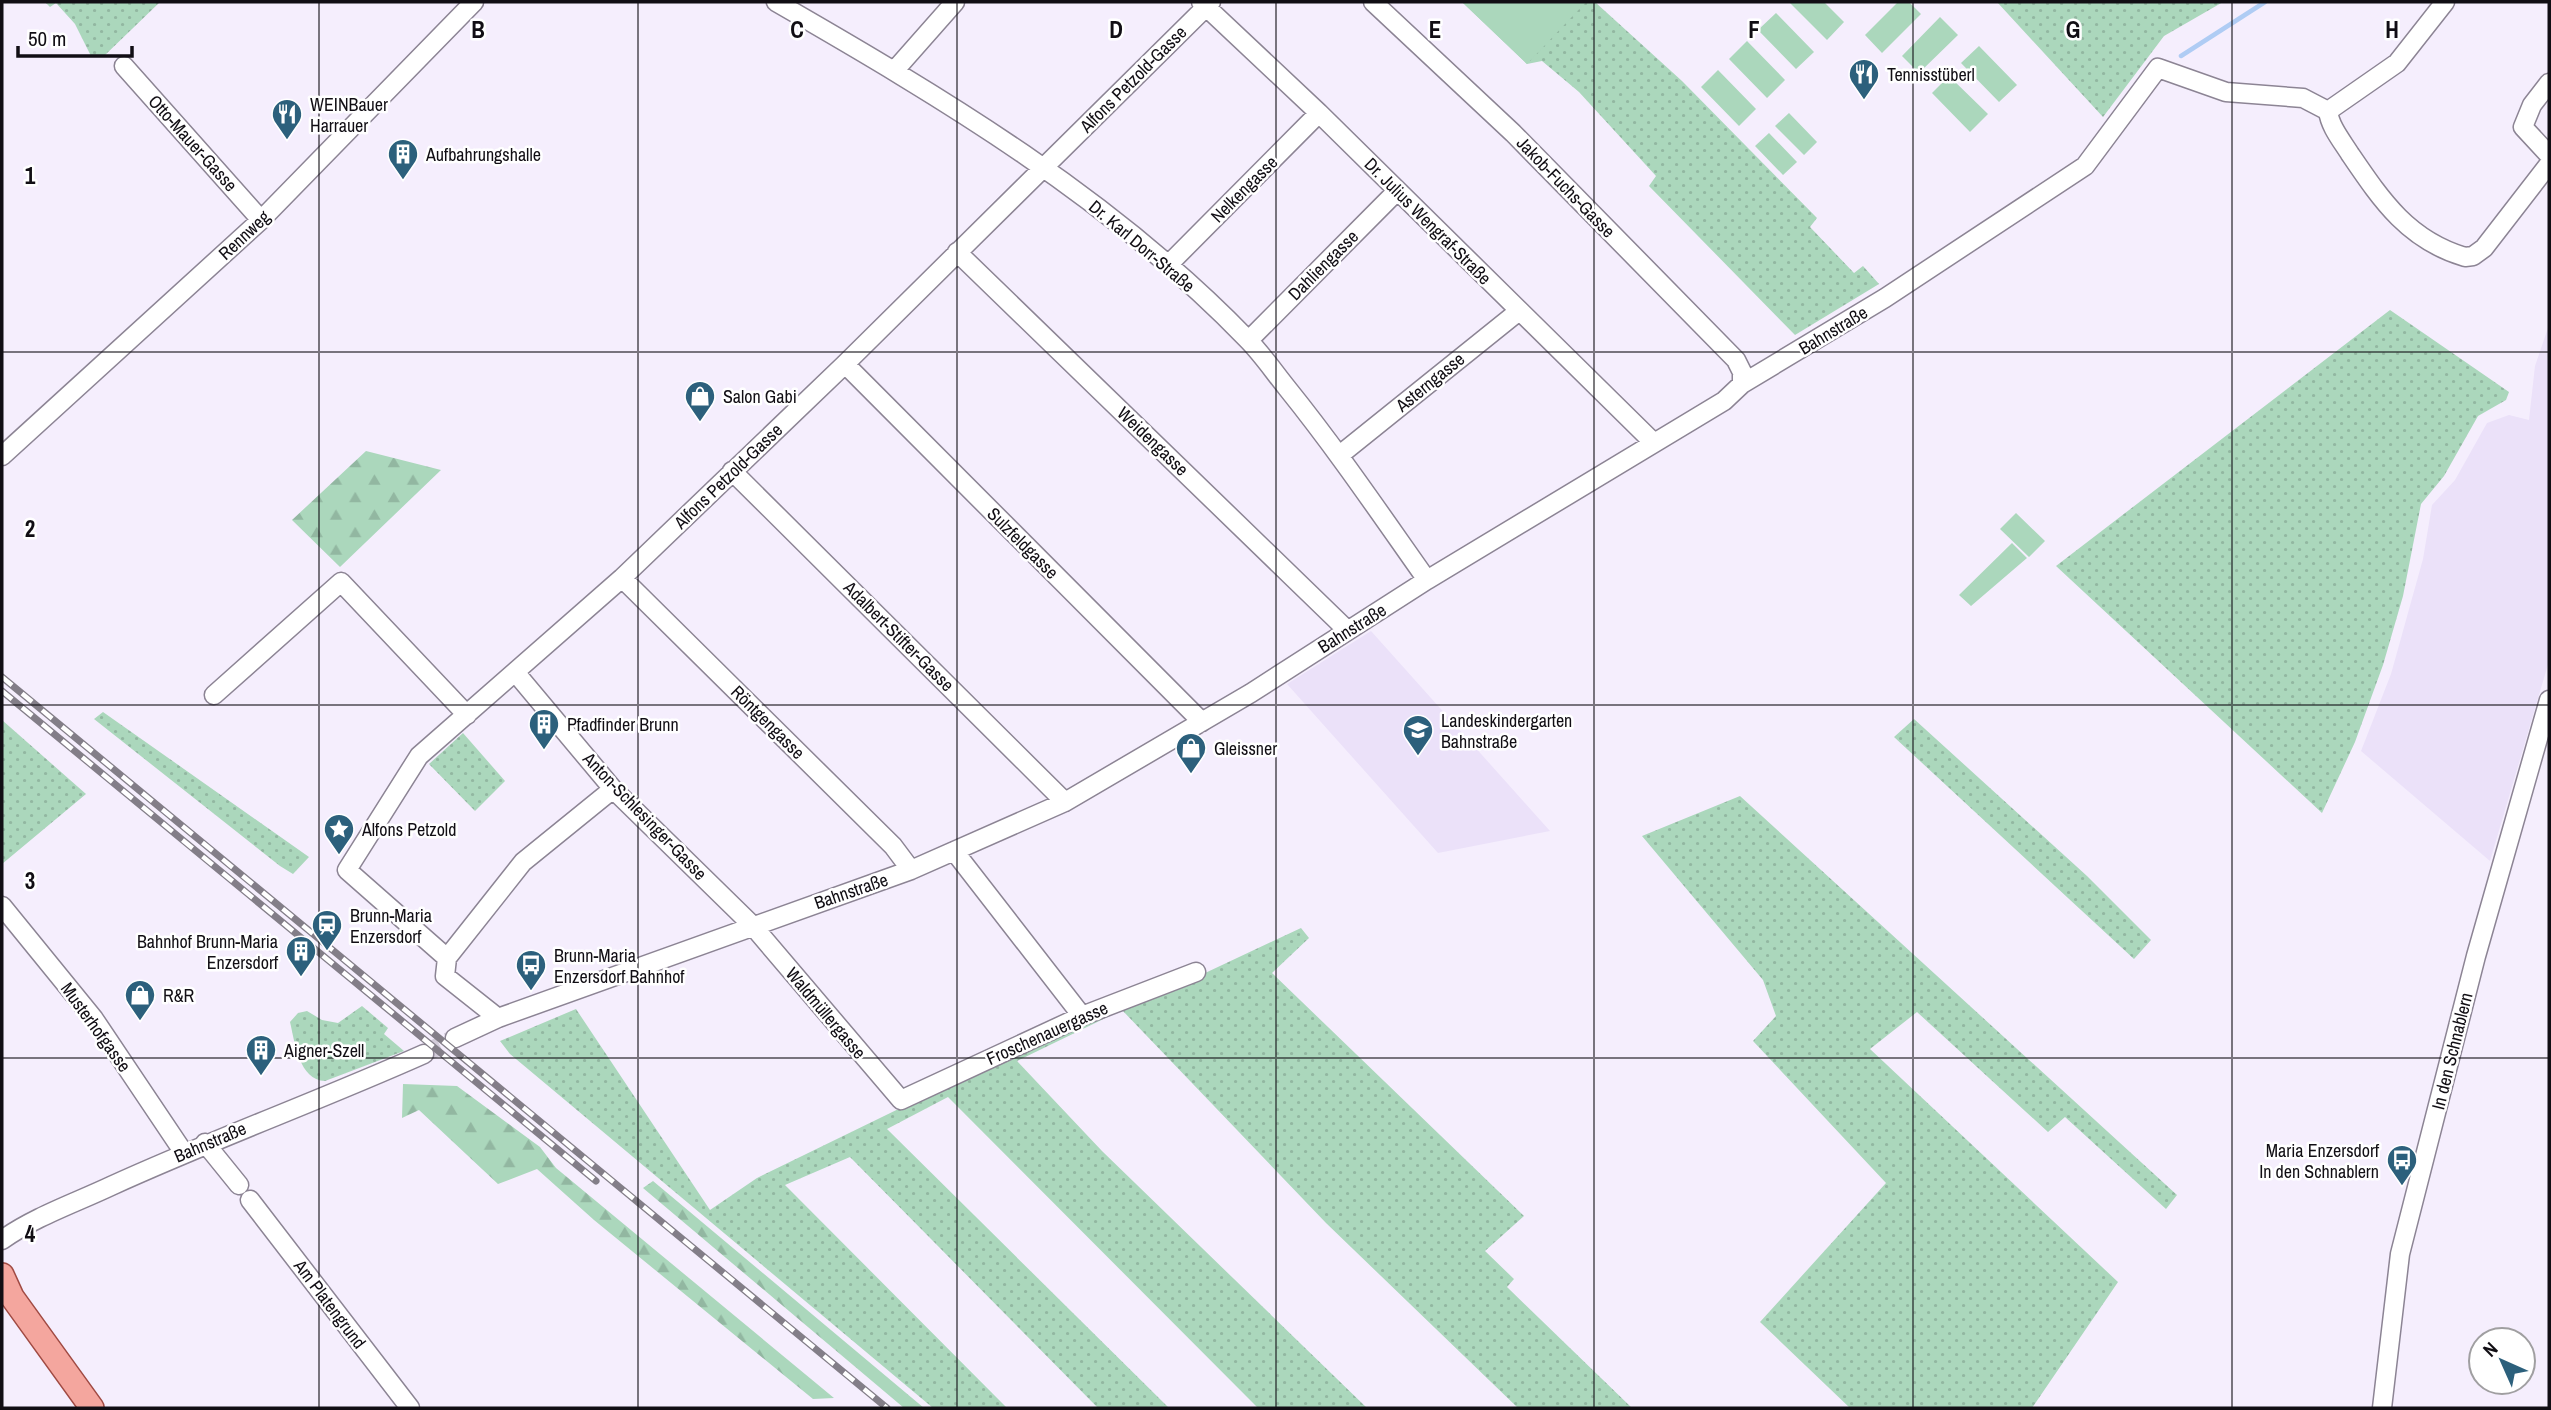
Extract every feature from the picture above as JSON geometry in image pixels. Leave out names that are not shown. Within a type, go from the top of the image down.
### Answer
[{"type":"main road","points":[[2,1275],[7,1295],[92,1408]]},
{"type":"street","name":"Rennweg","points":[[2,456],[261,220],[474,2]]},
{"type":"street","name":"Dr. Karl Dorr-Straße","points":[[776,2],[895,70],[1044,167],[1169,264],[1249,340],[1341,454],[1427,580]]},
{"type":"street","points":[[895,70],[955,2]]},
{"type":"street","name":"Jakob-Fuchs-Gasse","points":[[1373,2],[1513,133],[1727,350],[1742,372],[1742,384]]},
{"type":"street","points":[[2445,2],[2397,63],[2328,111],[2337,134],[2397,219],[2465,257],[2473,256],[2484,248],[2549,164]]},
{"type":"street","name":"Dr. Julius Wengraf-Straße","points":[[1206,3],[1653,442]]},
{"type":"street","name":"Alfons Petzold-Gasse","points":[[447,958],[347,870],[419,756],[622,578],[845,365],[1206,3]]},
{"type":"street","name":"Otto-Mauer-Gasse","points":[[124,66],[261,220]]},
{"type":"street","name":"Bahnstraße","points":[[455,1038],[498,1018],[911,870],[1066,802],[1202,722],[1427,580],[1724,401],[1742,384],[1885,298],[2085,166],[2158,68],[2226,92],[2303,98],[2328,111]]},
{"type":"street","points":[[2549,83],[2532,105],[2523,127],[2549,155]]},
{"type":"street","name":"Nelkengasse","points":[[1169,264],[1319,113]]},
{"type":"street","name":"Dahliengasse","points":[[1249,340],[1397,191]]},
{"type":"street","name":"Weidengasse","points":[[957,252],[1347,630]]},
{"type":"street","name":"Asterngasse","points":[[1341,454],[1519,310]]},
{"type":"street","name":"Sulzfeldgasse","points":[[845,365],[1202,722]]},
{"type":"street","name":"Adalbert-Stifter-Gasse","points":[[732,471],[1066,802]]},
{"type":"street","name":"Röntgengasse","points":[[622,578],[893,846],[911,870]]},
{"type":"street","points":[[215,695],[341,582],[467,715]]},
{"type":"street","name":"Anton-Schlesinger-Gasse","points":[[515,672],[613,789],[752,925]]},
{"type":"street","name":"In den Schnablern","points":[[2382,1408],[2400,1254],[2476,956],[2549,700]]},
{"type":"street","points":[[498,1018],[445,976],[447,958],[523,862],[613,789]]},
{"type":"street","points":[[954,851],[1082,1016]]},
{"type":"street","name":"Musterhofgasse","points":[[2,906],[94,1019],[184,1153]]},
{"type":"street","name":"Waldmüllergasse","points":[[752,925],[901,1100]]},
{"type":"street","name":"Froschenauergasse","points":[[901,1100],[1082,1016],[1196,972]]},
{"type":"street","name":"Bahnstraße","points":[[2,1240],[50,1214],[205,1143],[354,1085],[424,1054]]},
{"type":"street","points":[[205,1143],[239,1185]]},
{"type":"street","name":"Am Platengrund","points":[[250,1200],[410,1408]]},
{"type":"shaded area","points":[[2549,325],[2549,661],[2490,861],[2361,751],[2391,674],[2423,559],[2432,505],[2455,480],[2487,423],[2509,415],[2529,420],[2535,366]]},
{"type":"shaded area","name":"Landeskindergarten Bahnstraße","points":[[1371,631],[1550,831],[1438,853],[1287,684]]},
{"type":"green space","points":[[45,2],[160,2],[104,56],[91,56],[75,24],[56,3],[50,7]]},
{"type":"green space","points":[[1462,2],[1595,2],[1682,81],[1817,218],[1810,227],[1854,273],[1863,266],[1879,284],[1795,335],[1649,186],[1656,176],[1579,92],[1542,61],[1527,64]]},
{"type":"green space","points":[[1462,2],[1586,2],[1527,64]]},
{"type":"green space","points":[[1789,2],[1824,2],[1844,22],[1827,40]]},
{"type":"green space","points":[[1898,2],[1909,2],[1921,14],[1882,53],[1865,35]]},
{"type":"green space","points":[[1997,2],[2223,2],[2164,36],[2103,117]]},
{"type":"green space","points":[[1776,13],[1814,52],[1796,69],[1758,30]]},
{"type":"green space","points":[[1940,17],[1958,35],[1919,73],[1902,56]]},
{"type":"green space","points":[[1747,41],[1785,80],[1767,98],[1729,59]]},
{"type":"green space","points":[[1979,46],[2017,85],[1999,102],[1961,63]]},
{"type":"green space","points":[[1718,70],[1756,109],[1739,126],[1701,87]]},
{"type":"green space","points":[[1949,76],[1988,114],[1970,132],[1932,93]]},
{"type":"green space","points":[[1789,113],[1817,142],[1804,155],[1775,126]]},
{"type":"green space","points":[[1769,133],[1797,162],[1783,175],[1755,146]]},
{"type":"green space","points":[[2390,310],[2509,392],[2506,400],[2478,416],[2444,476],[2421,504],[2403,596],[2383,665],[2355,742],[2322,813],[2056,566]]},
{"type":"green space","points":[[366,451],[441,470],[340,567],[292,520]]},
{"type":"green space","points":[[2016,513],[2045,541],[2029,557],[2000,529]]},
{"type":"green space","points":[[2012,543],[2027,558],[1971,606],[1959,595]]},
{"type":"green space","points":[[103,712],[309,857],[293,874],[280,866],[94,719]]},
{"type":"green space","points":[[1914,719],[2087,876],[2151,940],[2134,959],[1894,737]]},
{"type":"green space","points":[[2,720],[86,794],[2,864]]},
{"type":"green space","points":[[463,733],[505,781],[475,811],[429,764]]},
{"type":"green space","points":[[1740,796],[2177,1195],[2166,1209],[2065,1117],[2048,1132],[1917,1012],[1870,1049],[2118,1282],[2032,1408],[1850,1408],[1760,1322],[1886,1183],[1753,1041],[1776,1016],[1763,980],[1642,836]]},
{"type":"green space","points":[[1301,928],[1309,938],[1272,973],[1524,1216],[1485,1251],[1514,1279],[1507,1287],[1632,1408],[1518,1408],[1326,1223],[1122,1010],[1017,1061],[1102,1151],[1367,1408],[1258,1408],[948,1097],[887,1129],[1169,1408],[1098,1408],[850,1157],[785,1185],[1007,1408],[933,1408],[510,1054],[500,1041],[576,1009],[710,1210],[757,1178],[1087,1017],[1203,974]]},
{"type":"green space","points":[[362,1006],[388,1028],[384,1034],[404,1051],[325,1081],[316,1079],[309,1074],[300,1059],[290,1022],[298,1013],[307,1011],[322,1020],[338,1023]]},
{"type":"green space","points":[[403,1084],[457,1086],[540,1147],[556,1168],[834,1398],[813,1399],[594,1220],[537,1169],[498,1184],[419,1110],[402,1118]]},
{"type":"green space","points":[[653,1181],[924,1408],[904,1408],[643,1188]]},
{"type":"waterway","points":[[2181,56],[2265,2]]},
{"type":"tunnel","points":[[424,1054],[455,1038]]},
{"type":"railway","points":[[2,677],[887,1408]]},
{"type":"railway","points":[[2,691],[596,1181]]},
{"type":"place","name":"Tennisstüberl","points":[[1864,101]]},
{"type":"place","name":"WEINBauer Harrauer","points":[[287,141]]},
{"type":"place","name":"Aufbahrungshalle","points":[[403,181]]},
{"type":"place","name":"Salon Gabi","points":[[700,423]]},
{"type":"place","name":"Pfadfinder Brunn","points":[[544,751]]},
{"type":"place","name":"Landeskindergarten Bahnstraße","points":[[1418,757]]},
{"type":"place","name":"Gleissner","points":[[1191,775]]},
{"type":"place","name":"Alfons Petzold","points":[[339,856]]},
{"type":"place","name":"Brunn-Maria Enzersdorf","points":[[327,952]]},
{"type":"place","name":"Bahnhof Brunn-Maria Enzersdorf","points":[[301,978]]},
{"type":"place","name":"Brunn-Maria Enzersdorf Bahnhof","points":[[531,992]]},
{"type":"place","name":"R&R","points":[[140,1022]]},
{"type":"place","name":"Aigner-Szell","points":[[261,1077]]},
{"type":"place","name":"Maria Enzersdorf In den Schnablern","points":[[2402,1187]]}]
